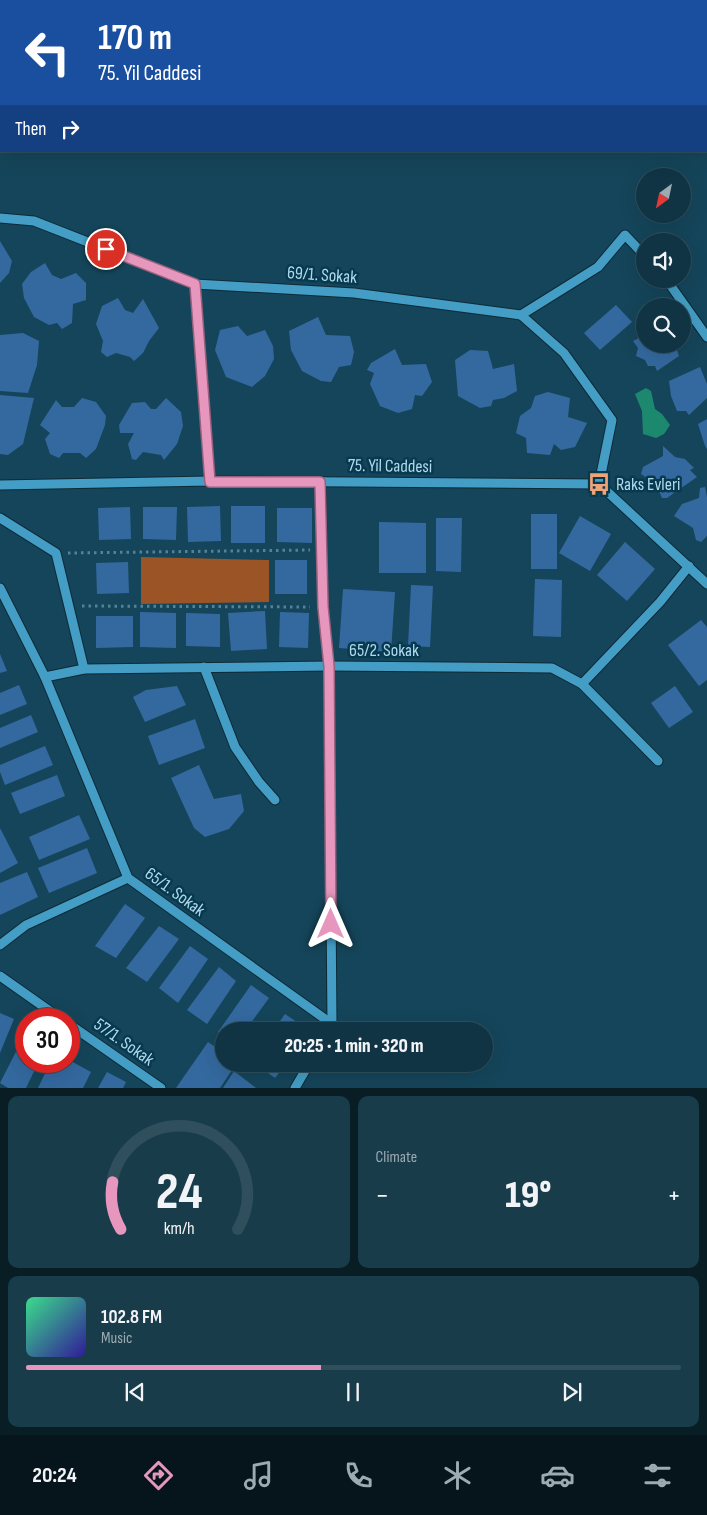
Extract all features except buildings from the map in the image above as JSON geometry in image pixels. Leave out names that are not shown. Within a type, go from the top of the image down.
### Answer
[{"type":"street","name":"69/1. Sokak","points":[[0,218],[34,221],[195,284],[354,293],[521,315]]},
{"type":"street","points":[[636,247],[625,235],[598,267],[521,315],[564,353],[612,420],[599,484],[707,584]]},
{"type":"street","points":[[195,284],[210,482]]},
{"type":"street","points":[[672,288],[707,337]]},
{"type":"street","name":"75. Yil Caddesi","points":[[0,485],[210,482],[599,484]]},
{"type":"street","points":[[320,482],[323,607],[329,666],[329,1022]]},
{"type":"street","points":[[0,518],[56,553],[84,669]]},
{"type":"street","points":[[582,684],[660,602],[689,566]]},
{"type":"street","name":"65/1. Sokak","points":[[0,588],[45,677],[128,878],[321,1022]]},
{"type":"street","name":"65/2. Sokak","points":[[45,677],[84,669],[329,666],[552,668],[582,684],[658,761]]},
{"type":"street","points":[[204,667],[235,747],[251,771],[275,800]]},
{"type":"street","points":[[0,945],[26,925],[128,878]]},
{"type":"street","points":[[0,976],[46,1008]]},
{"type":"street","name":"57/1. Sokak","points":[[80,1032],[161,1088]]},
{"type":"street","points":[[295,1088],[304,1072]]},
{"type":"path","points":[[56,553],[323,550]]},
{"type":"path","points":[[69,606],[323,607]]},
{"type":"shaded area","points":[[646,388],[651,391],[655,409],[662,414],[670,425],[664,434],[656,438],[643,434],[642,411],[635,394]]},
{"type":"shaded area","points":[[141,557],[269,560],[269,602],[141,604]]},
{"type":"place","name":"Raks Evleri","points":[[599,484]]},
{"type":"route","points":[[106,249],[195,284],[210,482],[320,482],[323,607],[329,666],[331,924]]}]
